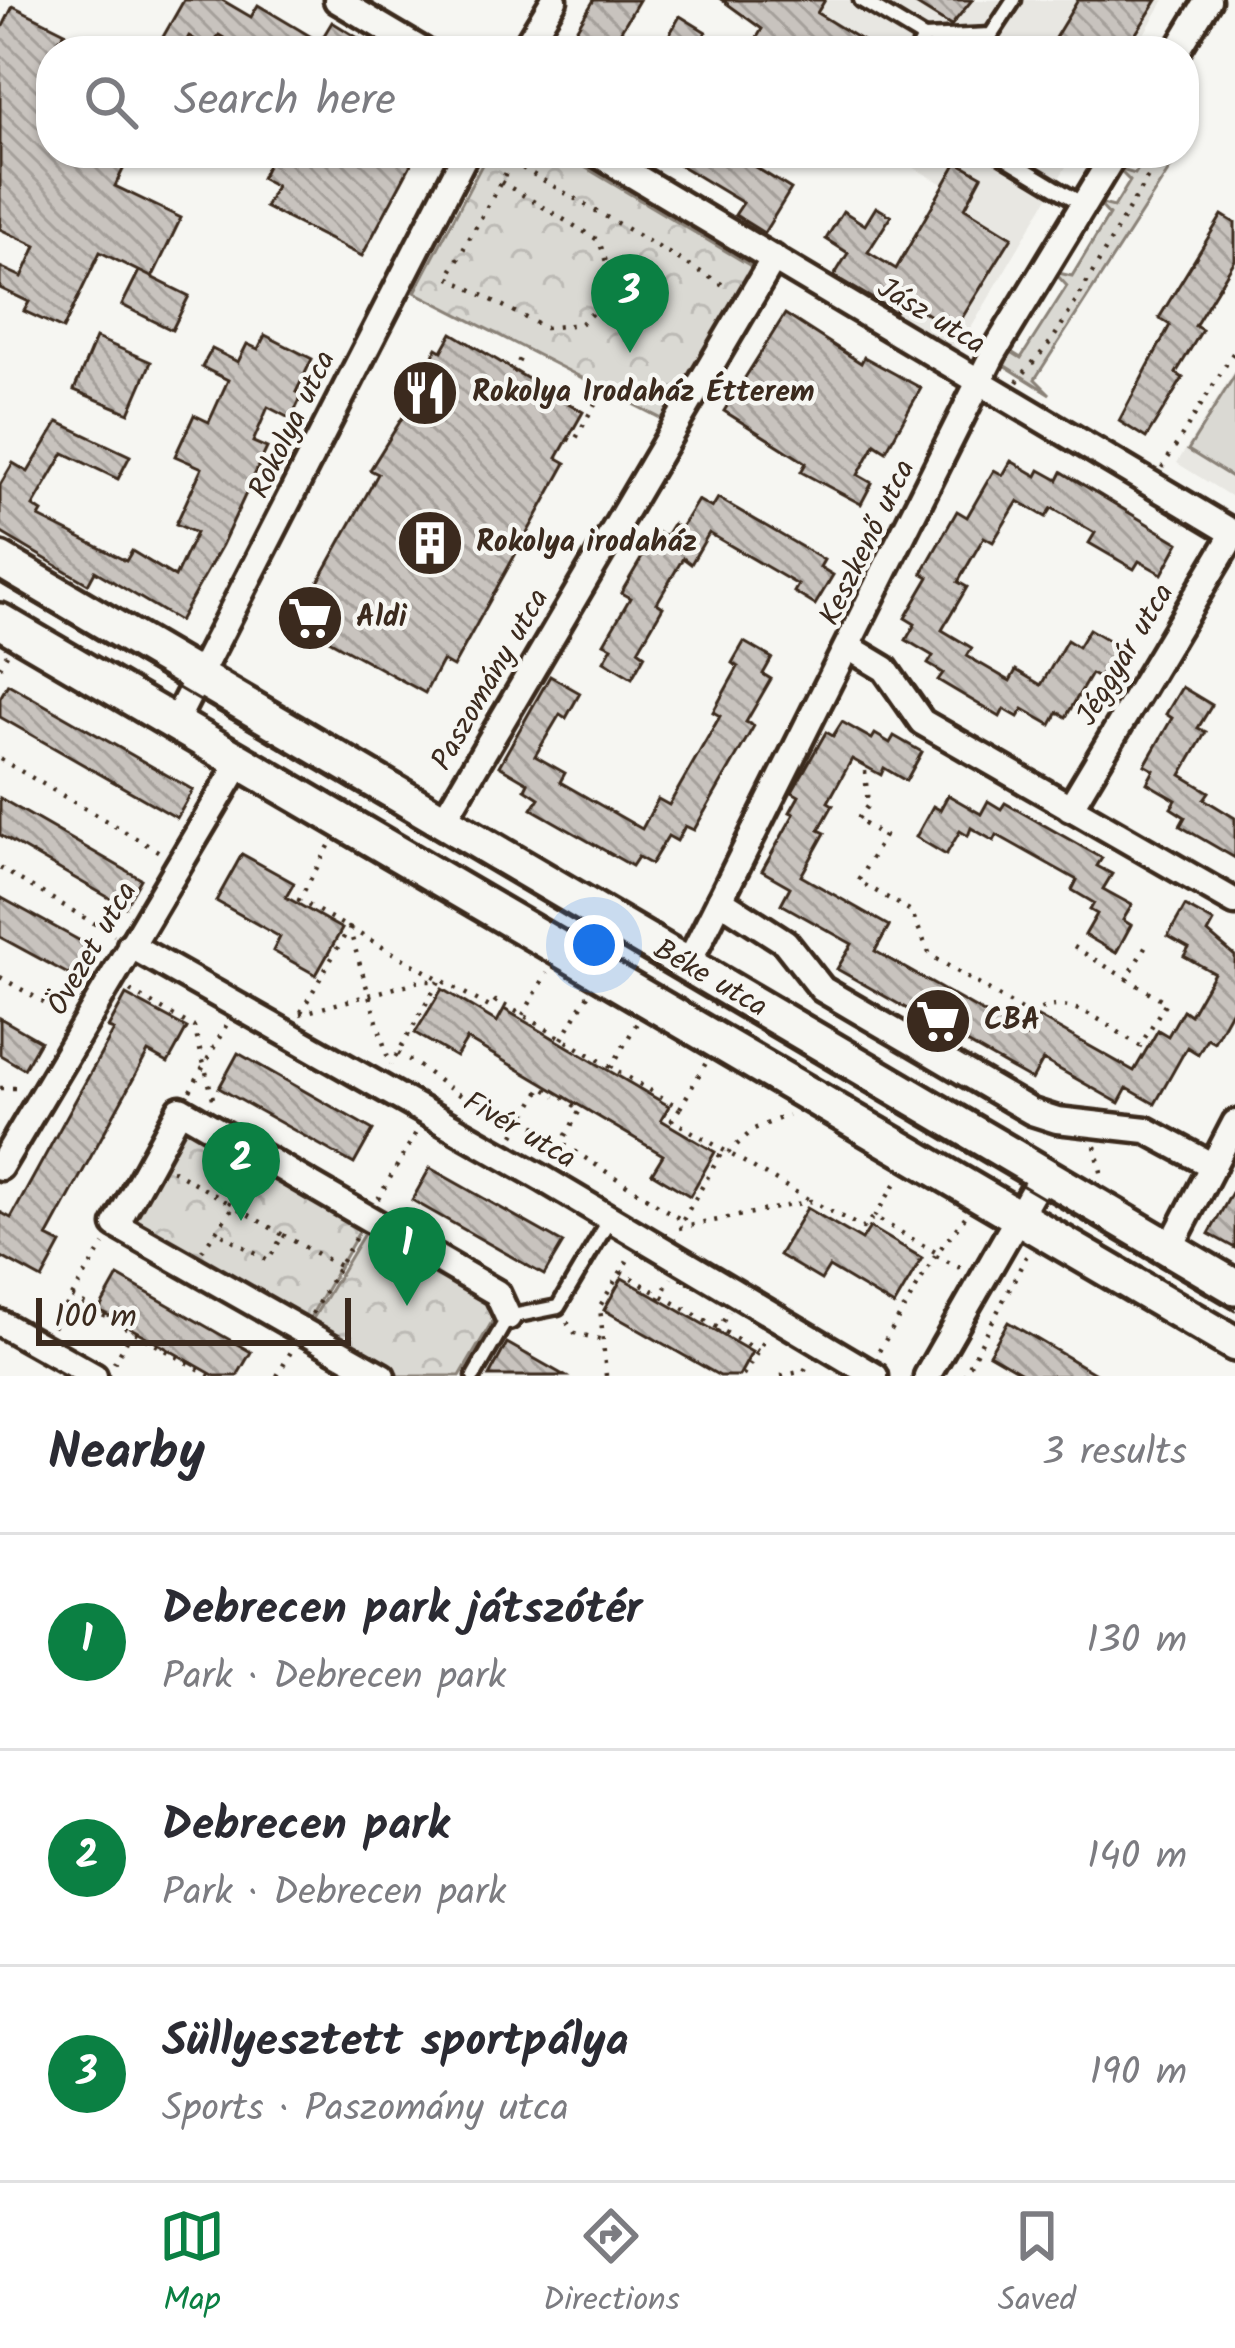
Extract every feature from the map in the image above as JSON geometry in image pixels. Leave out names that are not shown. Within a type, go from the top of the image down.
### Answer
[{"type":"main road","name":"Béke utca","points":[[0,560],[1235,1286]]},
{"type":"main road","name":"Béke utca","points":[[5,635],[343,821],[1235,1344]]},
{"type":"street","points":[[337,0],[398,36]]},
{"type":"street","points":[[532,36],[554,0]]},
{"type":"street","points":[[1186,36],[1208,0]]},
{"type":"street","name":"Rokolya utca","points":[[174,724],[458,168]]},
{"type":"street","name":"Jász utca","points":[[621,168],[1234,534]]},
{"type":"street","name":"Keszkenő utca","points":[[687,966],[993,354],[1106,168]]},
{"type":"street","name":"Paszomány utca","points":[[443,821],[774,258]]},
{"type":"street","name":"Jéggyár utca","points":[[1070,808],[1234,534]]},
{"type":"street","points":[[850,648],[885,669],[922,722],[1235,902]]},
{"type":"street","name":"Övezet utca","points":[[0,1167],[240,762]]},
{"type":"street","name":"Béke utca","points":[[720,901],[785,942],[822,989],[1033,1112],[1146,1130],[1213,1166]]},
{"type":"street","name":"Fivér utca","points":[[130,945],[237,1006],[294,1024],[368,1081],[542,1178],[871,1374]]},
{"type":"street","points":[[382,1376],[116,1225],[180,1109],[497,1293],[508,1317]]},
{"type":"street","points":[[1170,1248],[1235,1123]]},
{"type":"street","points":[[928,1376],[1042,1174]]},
{"type":"street","points":[[0,1323],[94,1376]]},
{"type":"lane","points":[[861,0],[908,36]]},
{"type":"lane","points":[[984,36],[991,35],[1014,0]]},
{"type":"lane","points":[[1023,168],[1084,205]]},
{"type":"lane","points":[[474,1376],[508,1317],[558,1307],[610,1219]]},
{"type":"path","points":[[501,182],[598,240],[609,277],[605,295],[580,324],[545,328],[448,277],[509,168]]},
{"type":"path","points":[[522,168],[724,286]]},
{"type":"path","points":[[1008,397],[1055,337],[1109,235],[1153,168]]},
{"type":"path","points":[[1152,484],[1235,350]]},
{"type":"path","points":[[513,373],[520,357]]},
{"type":"path","points":[[568,439],[574,442],[598,398]]},
{"type":"path","points":[[0,667],[5,635]]},
{"type":"path","points":[[0,759],[178,863]]},
{"type":"path","points":[[865,771],[868,805],[857,820],[884,836],[859,880],[911,911],[930,955],[1021,1010],[1033,1013],[1048,1004],[1068,1004],[1140,1046],[1166,1002],[1074,947]]},
{"type":"path","points":[[343,821],[299,900],[491,1009],[496,1000],[680,1108]]},
{"type":"path","points":[[0,868],[130,945]]},
{"type":"path","points":[[349,928],[390,1065]]},
{"type":"path","points":[[294,1024],[349,928]]},
{"type":"path","points":[[1127,979],[1146,945],[1151,949]]},
{"type":"path","points":[[523,1015],[562,948]]},
{"type":"path","points":[[562,1039],[602,972]]},
{"type":"path","points":[[0,977],[83,1025]]},
{"type":"path","points":[[110,980],[194,1027],[221,1132]]},
{"type":"path","points":[[294,1024],[367,994],[439,982]]},
{"type":"path","points":[[368,1081],[383,1077],[439,982]]},
{"type":"path","points":[[180,1109],[237,1006]]},
{"type":"path","points":[[611,1068],[640,1019],[632,1015]]},
{"type":"path","points":[[719,1040],[672,1120],[863,1228],[912,1155]]},
{"type":"path","points":[[398,1053],[427,1070],[452,1095],[500,1115],[523,1118],[681,1224],[811,1201]]},
{"type":"path","points":[[502,1155],[542,1087],[559,1095],[580,1110],[542,1178]]},
{"type":"path","points":[[608,1374],[600,1306],[621,1272],[681,1224],[725,1151],[754,1130],[796,1112],[808,1091]]},
{"type":"path","points":[[277,1376],[427,1113]]},
{"type":"path","points":[[1094,1123],[1103,1184],[1094,1204]]},
{"type":"path","points":[[256,1152],[216,1231],[268,1261],[283,1234]]},
{"type":"path","points":[[153,1158],[339,1266]]},
{"type":"path","points":[[871,1374],[960,1216],[980,1220]]},
{"type":"path","points":[[874,1217],[982,1279]]},
{"type":"path","points":[[42,1346],[116,1225]]},
{"type":"path","points":[[964,1376],[1030,1249]]},
{"type":"path","points":[[621,1272],[758,1351]]},
{"type":"path","points":[[71,1297],[211,1376]]},
{"type":"path","points":[[558,1307],[575,1333],[603,1340]]},
{"type":"path","points":[[743,1376],[777,1318]]},
{"type":"path","points":[[106,1376],[131,1331]]},
{"type":"path","points":[[781,1376],[804,1371],[820,1343]]},
{"type":"shaded area","points":[[779,0],[1164,0],[1143,36],[758,36]]},
{"type":"shaded area","points":[[914,168],[1065,168],[957,352],[894,314],[969,199]]},
{"type":"shaded area","points":[[1235,370],[1235,499],[1177,463]]},
{"type":"green space","points":[[480,168],[586,168],[756,269],[666,421],[415,292]]},
{"type":"green space","points":[[1139,168],[1170,168],[1035,379],[1050,394],[1002,364],[1008,350],[1021,358],[1067,286],[1054,272],[1072,276],[1109,215],[1098,203],[1114,207],[1130,181],[1118,169],[1135,174]]},
{"type":"green space","points":[[1235,375],[1235,479],[1188,450]]},
{"type":"green space","points":[[180,1109],[367,1218],[303,1330],[116,1225]]},
{"type":"green space","points":[[368,1227],[491,1297],[496,1315],[460,1376],[395,1376],[308,1327]]},
{"type":"building","points":[[184,0],[222,0],[251,17],[258,5],[310,36],[219,35],[164,36]]},
{"type":"building","points":[[594,0],[639,0],[618,36],[572,36]]},
{"type":"building","points":[[722,0],[825,0],[817,13],[855,36],[758,36],[762,29]]},
{"type":"building","points":[[909,0],[972,0],[951,26]]},
{"type":"building","points":[[1078,0],[1157,0],[1134,36],[1056,36]]},
{"type":"building","points":[[13,6],[65,32],[36,36],[36,168],[124,168],[115,186],[181,218],[152,278],[100,252],[63,329],[24,311],[29,302],[0,288],[0,267],[22,277],[36,246],[0,229],[0,32]]},
{"type":"building","points":[[680,16],[706,32],[704,36],[669,36]]},
{"type":"building","points":[[332,22],[355,36],[324,36]]},
{"type":"building","points":[[266,168],[409,168],[362,256],[265,207],[276,186],[261,178]]},
{"type":"building","points":[[685,168],[757,168],[791,189],[764,233],[735,215],[743,203]]},
{"type":"building","points":[[954,168],[968,168],[982,176],[965,208],[1012,237],[954,331],[903,299],[895,312],[834,276],[848,253],[826,239],[843,211],[865,225],[876,207],[891,216],[868,252],[896,269]]},
{"type":"building","points":[[1222,215],[1235,223],[1235,260],[1195,326],[1202,330],[1176,373],[1183,378],[1146,438],[1119,421],[1170,325],[1159,318]]},
{"type":"building","points":[[139,271],[189,296],[172,330],[122,305]]},
{"type":"building","points":[[785,314],[861,363],[864,357],[921,388],[886,451],[875,444],[858,475],[872,483],[861,504],[801,472],[806,463],[724,411]]},
{"type":"building","name":"Rokolya irodaház","points":[[452,333],[583,412],[557,458],[566,463],[453,667],[442,661],[425,693],[296,622],[378,474],[370,470],[432,370],[426,368],[437,348],[442,351]]},
{"type":"building","points":[[265,335],[312,359],[296,392],[302,395],[291,419],[268,407],[253,442],[267,448],[222,545],[179,621],[95,571],[88,584],[0,532],[0,485],[13,463],[28,472],[58,422],[130,456],[118,479],[64,453],[33,506],[42,512],[39,517],[126,561],[132,551],[175,577],[196,533],[176,524],[202,468],[175,456],[194,415],[209,422],[228,380],[202,367],[212,349],[238,362],[247,344],[258,349]]},
{"type":"building","points":[[96,338],[151,362],[129,413],[74,390]]},
{"type":"building","points":[[1011,461],[1037,476],[1040,470],[1058,480],[1062,472],[1179,543],[1162,574],[1139,561],[1134,569],[1089,543],[1095,533],[1052,508],[1046,517],[1018,501],[993,542],[984,537],[958,582],[967,587],[942,630],[972,648],[967,656],[1010,681],[1016,670],[1041,685],[1067,640],[1078,647],[1089,629],[1118,646],[1099,678],[1091,674],[1066,717],[1058,712],[1051,725],[1023,709],[1018,717],[1004,709],[1000,717],[938,680],[943,673],[928,664],[933,656],[906,640],[915,624],[905,618],[929,577],[922,573],[957,511],[967,517],[994,470],[1003,475]]},
{"type":"building","points":[[718,498],[824,560],[820,567],[833,575],[815,605],[794,592],[798,585],[709,533],[691,564],[683,558],[657,603],[663,607],[638,650],[645,655],[632,678],[604,661],[612,647],[604,643],[630,598],[621,593],[657,532],[665,537],[673,524],[680,529],[698,500],[712,508]]},
{"type":"building","points":[[744,642],[772,658],[763,674],[771,679],[746,722],[754,726],[694,830],[685,826],[677,841],[668,836],[651,864],[638,857],[632,866],[532,809],[539,798],[525,789],[528,783],[499,766],[550,676],[580,693],[566,718],[560,714],[535,756],[565,773],[560,782],[642,829],[658,799],[669,805],[720,716],[713,712],[738,667],[732,663]]},
{"type":"building","points":[[8,684],[193,790],[177,818],[0,717],[0,698]]},
{"type":"building","points":[[1182,687],[1212,705],[1198,728],[1206,732],[1181,775],[1209,792],[1204,799],[1235,818],[1235,858],[1180,826],[1185,817],[1171,808],[1176,800],[1147,783],[1154,770],[1145,765],[1172,718],[1166,714]]},
{"type":"building","points":[[842,722],[872,739],[875,734],[890,743],[894,736],[922,752],[906,781],[884,768],[881,775],[852,759],[828,802],[833,805],[819,830],[825,833],[801,876],[889,926],[875,951],[1026,1037],[1038,1017],[1134,1071],[1158,1030],[1168,1036],[1183,1010],[1190,1015],[1214,973],[1184,956],[1189,948],[1168,936],[1185,906],[1214,922],[1208,933],[1235,956],[1235,1004],[1214,1042],[1207,1038],[1198,1054],[1187,1047],[1155,1104],[1127,1088],[1119,1103],[1043,1060],[1032,1080],[837,969],[852,944],[781,904],[790,887],[762,871],[794,814],[790,812],[799,796],[792,792],[826,732],[833,736]]},
{"type":"building","points":[[948,795],[981,814],[988,801],[1001,809],[1005,803],[1102,858],[1097,866],[1112,874],[1103,889],[1132,905],[1123,920],[1131,925],[1116,953],[1085,935],[1097,914],[1090,910],[1094,903],[1072,890],[1077,880],[997,835],[994,841],[971,828],[968,836],[960,831],[946,855],[916,837],[933,806],[940,810]]},
{"type":"building","points":[[0,798],[141,879],[125,907],[0,835]]},
{"type":"building","points":[[242,854],[294,883],[286,897],[342,929],[316,975],[273,951],[280,937],[216,901]]},
{"type":"building","points":[[0,897],[97,950],[81,981],[0,937]]},
{"type":"building","points":[[442,989],[497,1022],[504,1009],[669,1106],[661,1120],[715,1152],[690,1196],[652,1173],[663,1155],[467,1039],[456,1057],[415,1033]]},
{"type":"building","points":[[126,995],[187,1028],[168,1063],[148,1052],[47,1237],[61,1244],[42,1279],[0,1256],[0,1212],[11,1218],[114,1030],[108,1028]]},
{"type":"building","points":[[0,1018],[40,1041],[24,1069],[0,1055]]},
{"type":"building","points":[[238,1053],[373,1130],[354,1164],[219,1088]]},
{"type":"building","points":[[430,1168],[563,1243],[544,1275],[412,1200]]},
{"type":"building","points":[[1235,1187],[1235,1248],[1209,1234]]},
{"type":"building","points":[[807,1208],[862,1240],[870,1227],[922,1258],[894,1306],[829,1267],[821,1280],[779,1255]]},
{"type":"building","points":[[118,1276],[251,1352],[237,1376],[215,1376],[99,1310]]},
{"type":"building","points":[[622,1278],[752,1352],[739,1376],[720,1376],[604,1310]]},
{"type":"building","points":[[1008,1322],[1099,1376],[1027,1376],[989,1354]]},
{"type":"building","points":[[507,1343],[565,1376],[489,1376]]},
{"type":"tram line","points":[[0,583],[1235,1311]]},
{"type":"place","name":"Süllyesztett sportpálya","points":[[630,353]]},
{"type":"place","name":"Rokolya Irodaház Étterem","points":[[425,393]]},
{"type":"place","name":"Rokolya irodaház","points":[[430,543]]},
{"type":"place","name":"Aldi","points":[[310,618]]},
{"type":"place","name":"CBA","points":[[938,1021]]},
{"type":"place","name":"Debrecen park","points":[[241,1221]]},
{"type":"place","name":"Debrecen park játszótér","points":[[407,1306]]}]
